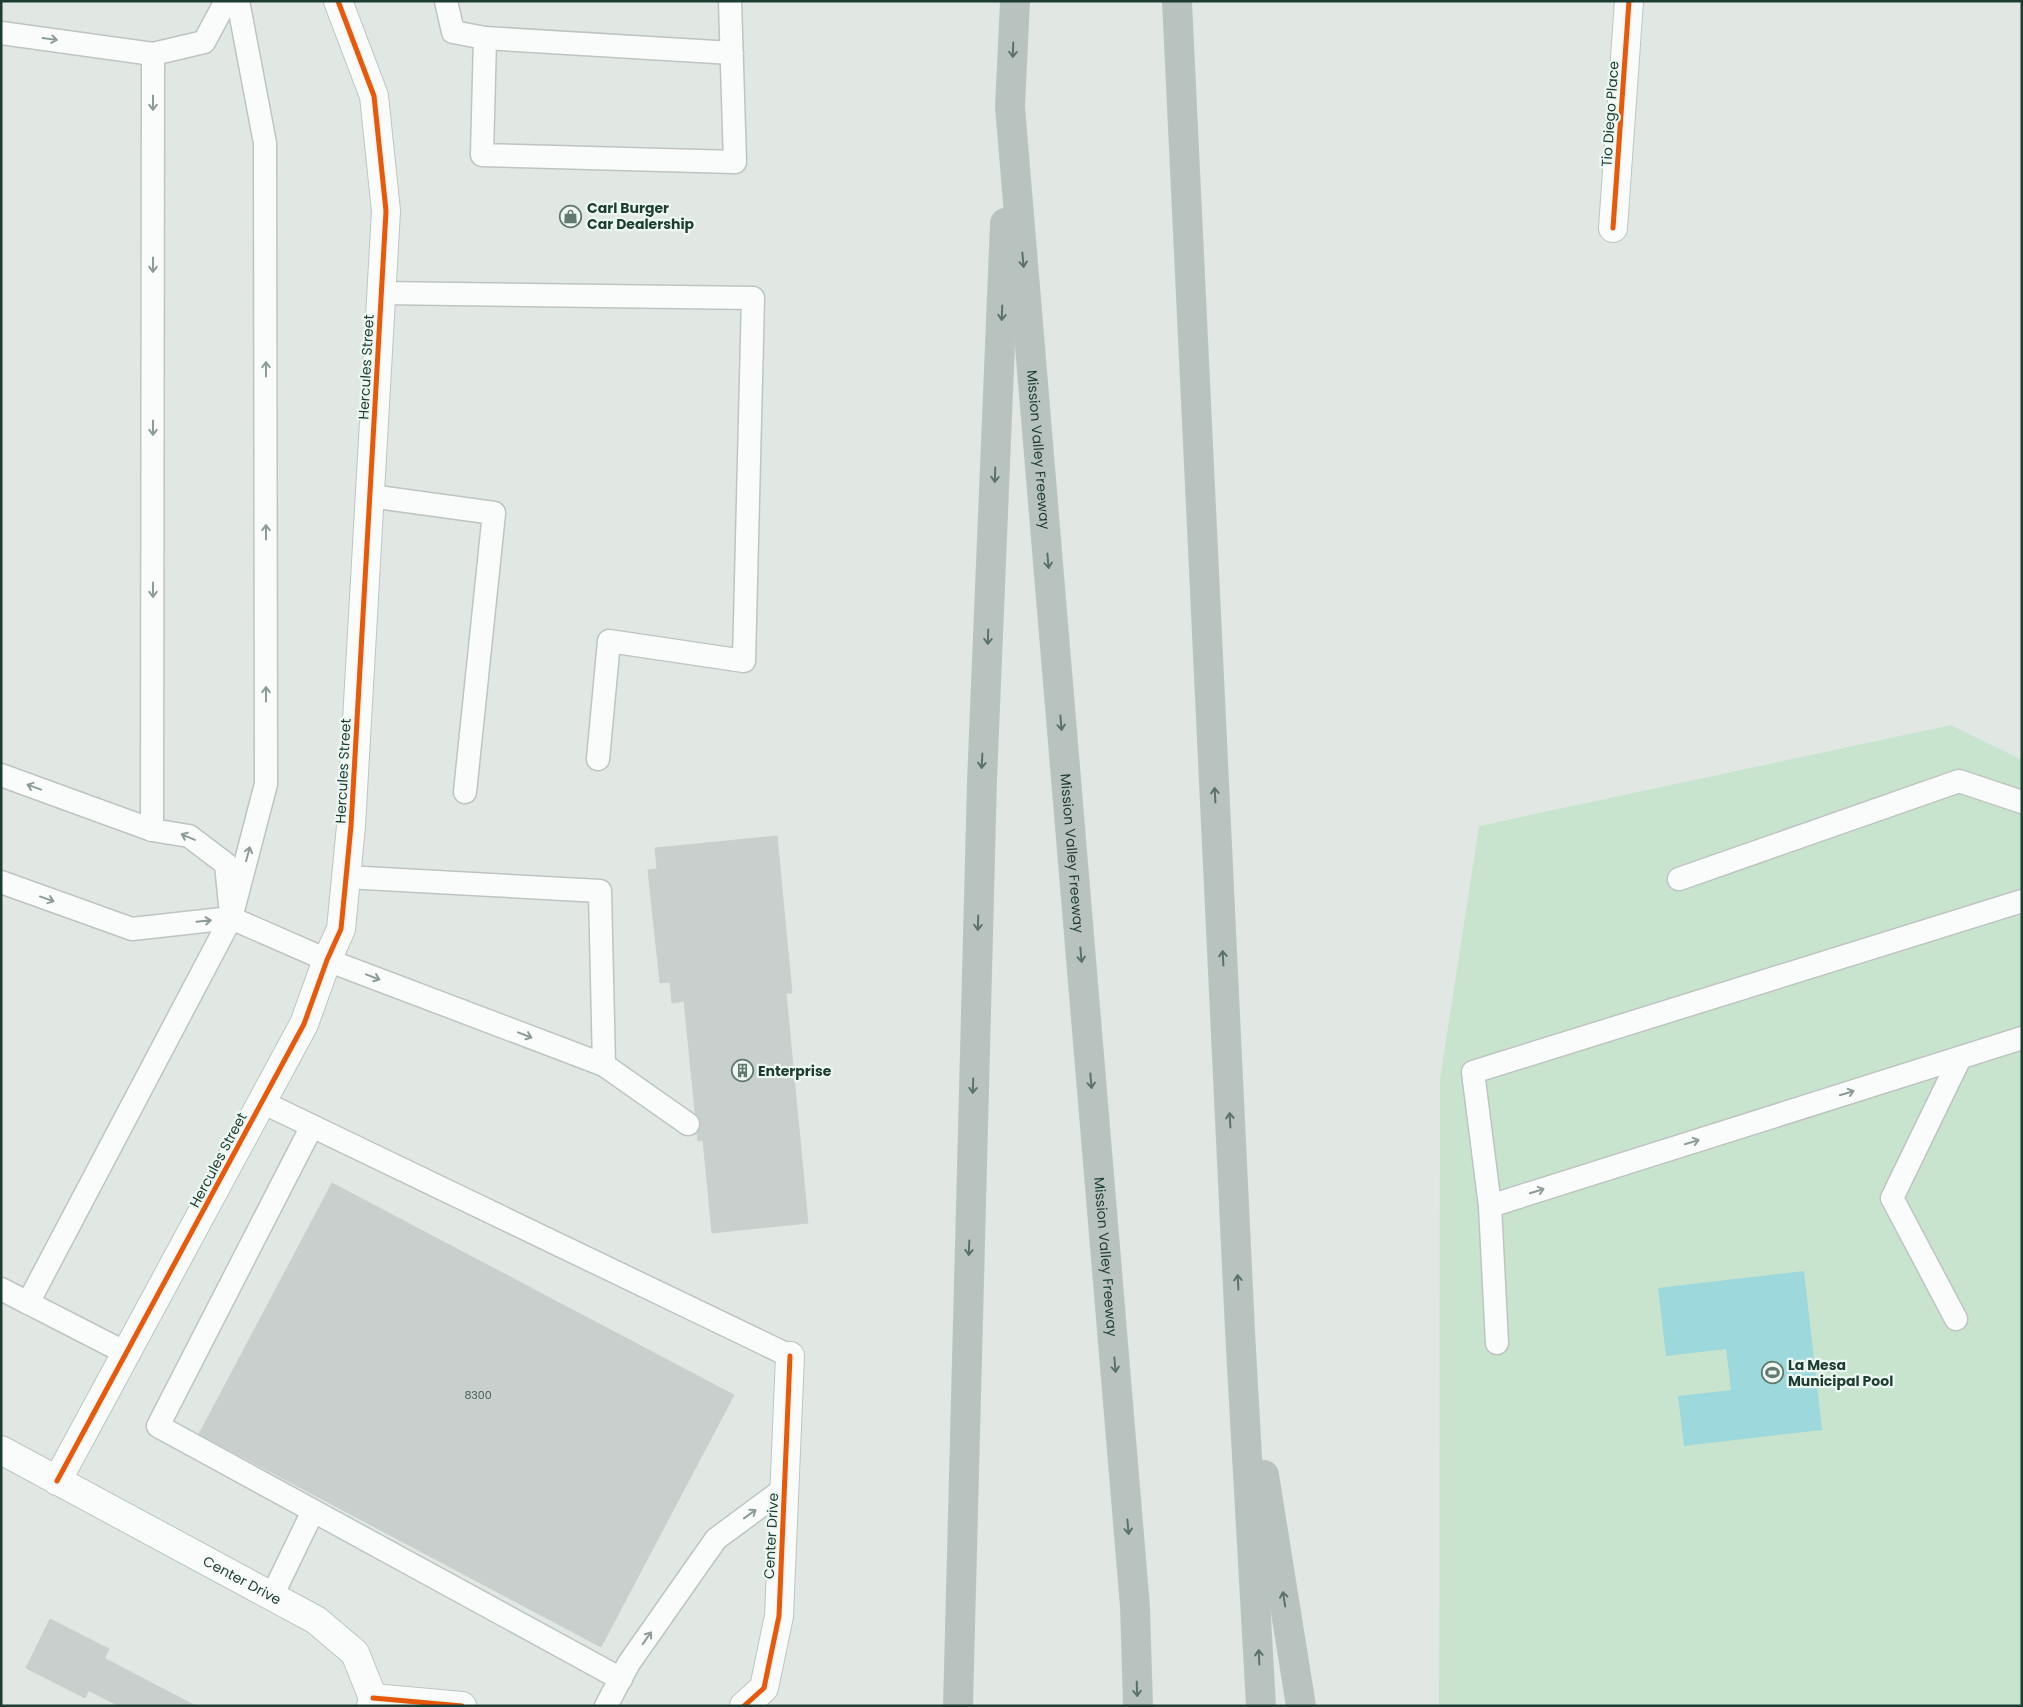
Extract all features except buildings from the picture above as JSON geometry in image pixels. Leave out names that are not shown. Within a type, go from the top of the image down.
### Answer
[{"type":"highway","name":"Mission Valley Freeway","points":[[1015,1],[1010,106],[1134,1597],[1138,1706]]},
{"type":"highway","points":[[1177,1],[1240,1331],[1261,1706]]},
{"type":"highway","points":[[958,1706],[982,781],[1010,106]]},
{"type":"highway","points":[[1240,1331],[1301,1706]]},
{"type":"street","name":"Hercules Street","points":[[57,1481],[304,1024],[327,960],[342,928],[351,826],[386,211],[374,96],[338,1]]},
{"type":"street","name":"Tio Diego Place","points":[[1613,228],[1629,1]]},
{"type":"street","name":"Center Drive","points":[[744,1706],[764,1688],[779,1616],[790,1356]]},
{"type":"street","name":"Center Drive","points":[[1,1450],[316,1620],[355,1653],[372,1702],[462,1706]]},
{"type":"lane","points":[[1,33],[153,54],[204,42],[226,1]]},
{"type":"lane","points":[[28,1303],[231,918],[266,784],[265,143],[238,1]]},
{"type":"lane","points":[[446,1],[452,32],[485,38],[732,52]]},
{"type":"lane","points":[[485,38],[482,155],[735,162],[730,1]]},
{"type":"lane","points":[[152,830],[153,54]]},
{"type":"lane","points":[[382,293],[753,298],[744,661],[609,641],[598,759]]},
{"type":"lane","points":[[370,496],[494,513],[465,792]]},
{"type":"lane","points":[[1,775],[152,830],[189,836],[226,864],[231,918]]},
{"type":"lane","points":[[1679,879],[1959,781],[2022,802]]},
{"type":"lane","points":[[346,877],[600,891],[604,1065]]},
{"type":"lane","points":[[1,882],[132,929],[231,918],[327,960],[604,1065],[688,1124]]},
{"type":"lane","points":[[1497,1343],[1490,1206],[1474,1072],[2022,901]]},
{"type":"lane","points":[[1490,1206],[2022,1038]]},
{"type":"lane","points":[[1956,1319],[1892,1198],[1960,1058]]},
{"type":"lane","points":[[262,1102],[790,1356]]},
{"type":"lane","points":[[312,1126],[158,1426],[620,1678]]},
{"type":"lane","points":[[1,1289],[126,1352]]},
{"type":"lane","points":[[606,1706],[629,1663],[716,1539],[784,1488]]},
{"type":"lane","points":[[272,1596],[313,1511]]},
{"type":"green space","points":[[1951,725],[2022,760],[2022,1706],[1439,1706],[1440,1079],[1479,826]]},
{"type":"water","name":"La Mesa Municipal Pool","points":[[1804,1271],[1822,1430],[1684,1446],[1678,1396],[1731,1390],[1726,1349],[1666,1356],[1658,1288]]},
{"type":"cycle path","points":[[57,1481],[304,1024],[327,960],[341,929],[351,826],[386,211],[374,96],[338,1]]},
{"type":"cycle path","points":[[1613,228],[1629,1]]},
{"type":"cycle path","points":[[744,1706],[764,1688],[779,1616],[790,1356]]},
{"type":"cycle path","points":[[373,1698],[462,1706]]},
{"type":"place","name":"Carl Burger Car Dealership","points":[[571,216]]},
{"type":"place","name":"Enterprise","points":[[742,1071]]},
{"type":"place","name":"La Mesa Municipal Pool","points":[[1772,1373]]}]
